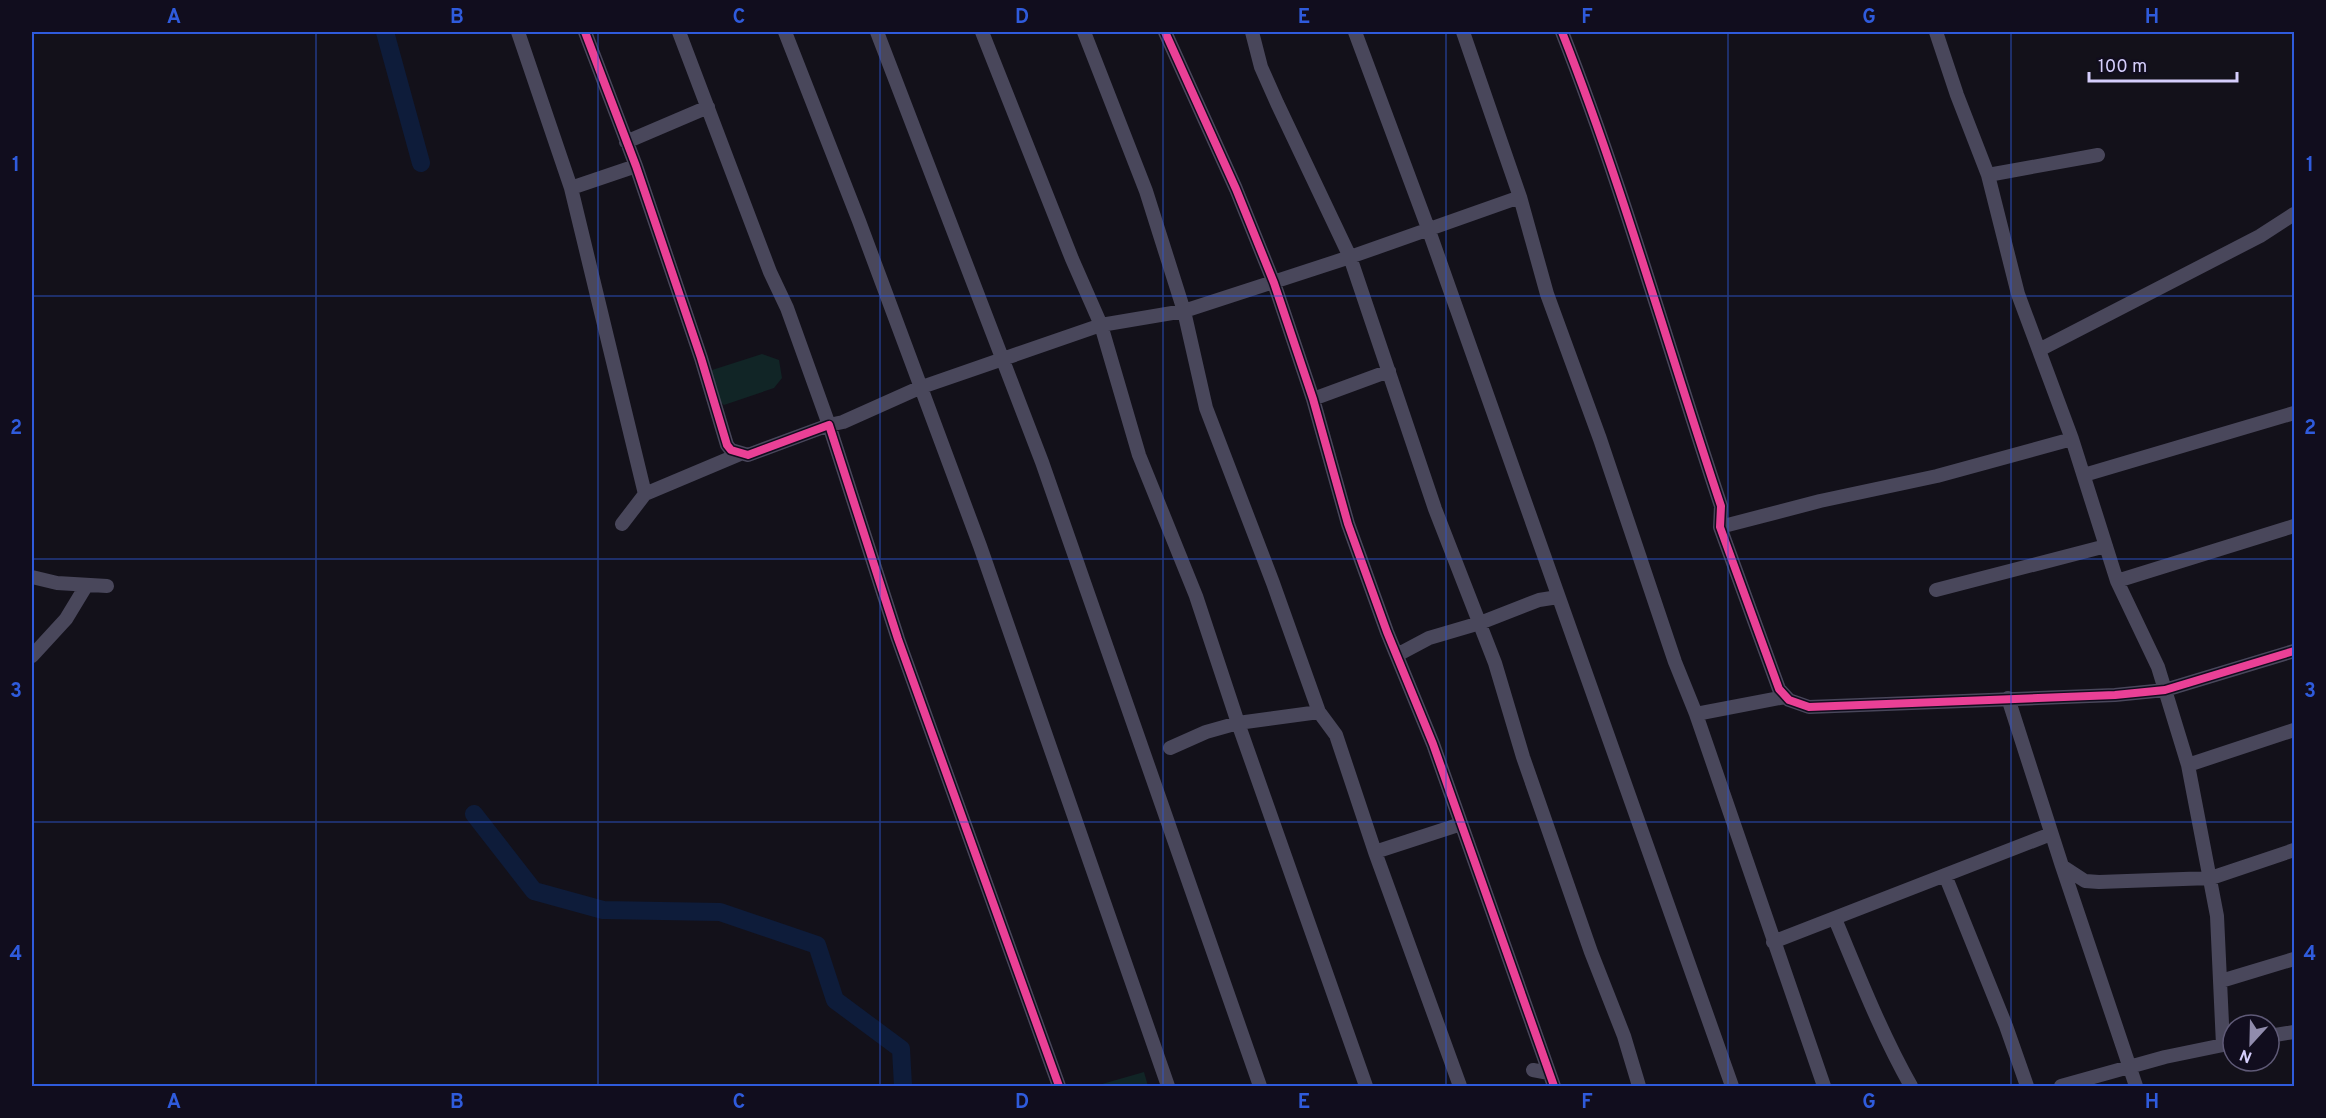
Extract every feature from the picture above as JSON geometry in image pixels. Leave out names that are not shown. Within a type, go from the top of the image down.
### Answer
[{"type":"street","points":[[585,32],[636,166],[701,358],[727,445],[731,450],[740,454],[748,455],[843,422],[919,388],[1101,325],[1184,311],[1274,283],[1520,197]]},
{"type":"street","points":[[679,32],[770,272],[787,308],[829,425],[902,650],[1059,1086]]},
{"type":"street","points":[[785,32],[859,221],[919,388],[980,546],[1168,1086]]},
{"type":"street","points":[[877,32],[1042,462],[1260,1086]]},
{"type":"street","points":[[982,32],[1063,238],[1101,325],[1139,455],[1196,596],[1238,723],[1366,1086]]},
{"type":"street","points":[[1084,32],[1146,191],[1184,311],[1206,408],[1273,583],[1319,712],[1336,735],[1460,1086]]},
{"type":"street","points":[[1165,32],[1236,189],[1274,283],[1313,399],[1348,524],[1396,655],[1433,744],[1554,1086]]},
{"type":"street","points":[[1252,32],[1273,94],[1350,257],[1435,509],[1495,663],[1523,757],[1591,952],[1624,1036],[1639,1086]]},
{"type":"street","points":[[1355,32],[1428,228],[1731,1086]]},
{"type":"street","points":[[1463,32],[1520,197],[1547,294],[1600,439],[1675,662],[1696,714],[1824,1086]]},
{"type":"street","points":[[1562,32],[1629,220],[1674,367],[1721,506],[1720,527],[1779,689],[1788,700],[1809,707],[2008,698],[2115,696],[2165,690],[2295,651]]},
{"type":"street","points":[[1936,32],[1957,95],[1989,175],[2018,294],[2072,439],[2117,580],[2158,667],[2188,765],[2217,916],[2225,1013]]},
{"type":"street","points":[[522,33],[571,188],[645,494]]},
{"type":"street","points":[[626,142],[708,106]]},
{"type":"street","points":[[1989,175],[2098,155]]},
{"type":"street","points":[[571,188],[636,166]]},
{"type":"street","points":[[2039,350],[2260,236],[2295,214]]},
{"type":"street","points":[[1313,399],[1389,371]]},
{"type":"street","points":[[2084,475],[2295,413]]},
{"type":"street","points":[[1720,527],[1820,501],[1936,476],[2072,439]]},
{"type":"street","points":[[622,524],[645,494],[740,454]]},
{"type":"street","points":[[2117,580],[2295,526]]},
{"type":"street","points":[[1936,590],[2106,546]]},
{"type":"street","points":[[32,577],[57,583],[107,586]]},
{"type":"street","points":[[32,657],[66,619],[87,586]]},
{"type":"street","points":[[1396,655],[1429,638],[1480,623],[1539,600],[1558,597]]},
{"type":"street","points":[[1696,714],[1785,697]]},
{"type":"street","points":[[2008,698],[2136,1086]]},
{"type":"street","points":[[1170,748],[1206,732],[1238,723],[1319,712]]},
{"type":"street","points":[[2188,765],[2295,730]]},
{"type":"street","points":[[1376,852],[1461,824]]},
{"type":"street","points":[[1773,942],[2051,834]]},
{"type":"street","points":[[2062,866],[2085,881],[2211,878],[2295,850]]},
{"type":"street","points":[[1946,875],[2006,1026],[2027,1086]]},
{"type":"street","points":[[1835,919],[1892,1052],[1911,1086]]},
{"type":"street","points":[[2221,981],[2295,959]]},
{"type":"street","points":[[2061,1086],[2128,1066],[2221,1046]]},
{"type":"street","points":[[1533,1070],[1549,1073]]},
{"type":"green space","points":[[762,354],[779,360],[782,378],[774,388],[724,405],[717,400],[709,371]]},
{"type":"green space","points":[[1144,1072],[1148,1086],[1095,1086]]},
{"type":"waterway","points":[[385,32],[421,163]]},
{"type":"waterway","points":[[474,814],[534,891],[603,910],[720,912],[817,945],[835,1000],[901,1049],[903,1086]]},
{"type":"cycle path","points":[[585,32],[636,166],[701,358],[727,445],[731,450],[748,455],[829,425],[898,639],[1059,1086]]},
{"type":"cycle path","points":[[1165,32],[1236,189],[1274,283],[1313,399],[1348,524],[1387,632],[1433,744],[1554,1086]]},
{"type":"cycle path","points":[[1562,32],[1625,208],[1721,506],[1720,527],[1779,689],[1789,700],[1809,707],[2115,695],[2165,690],[2294,651]]}]
